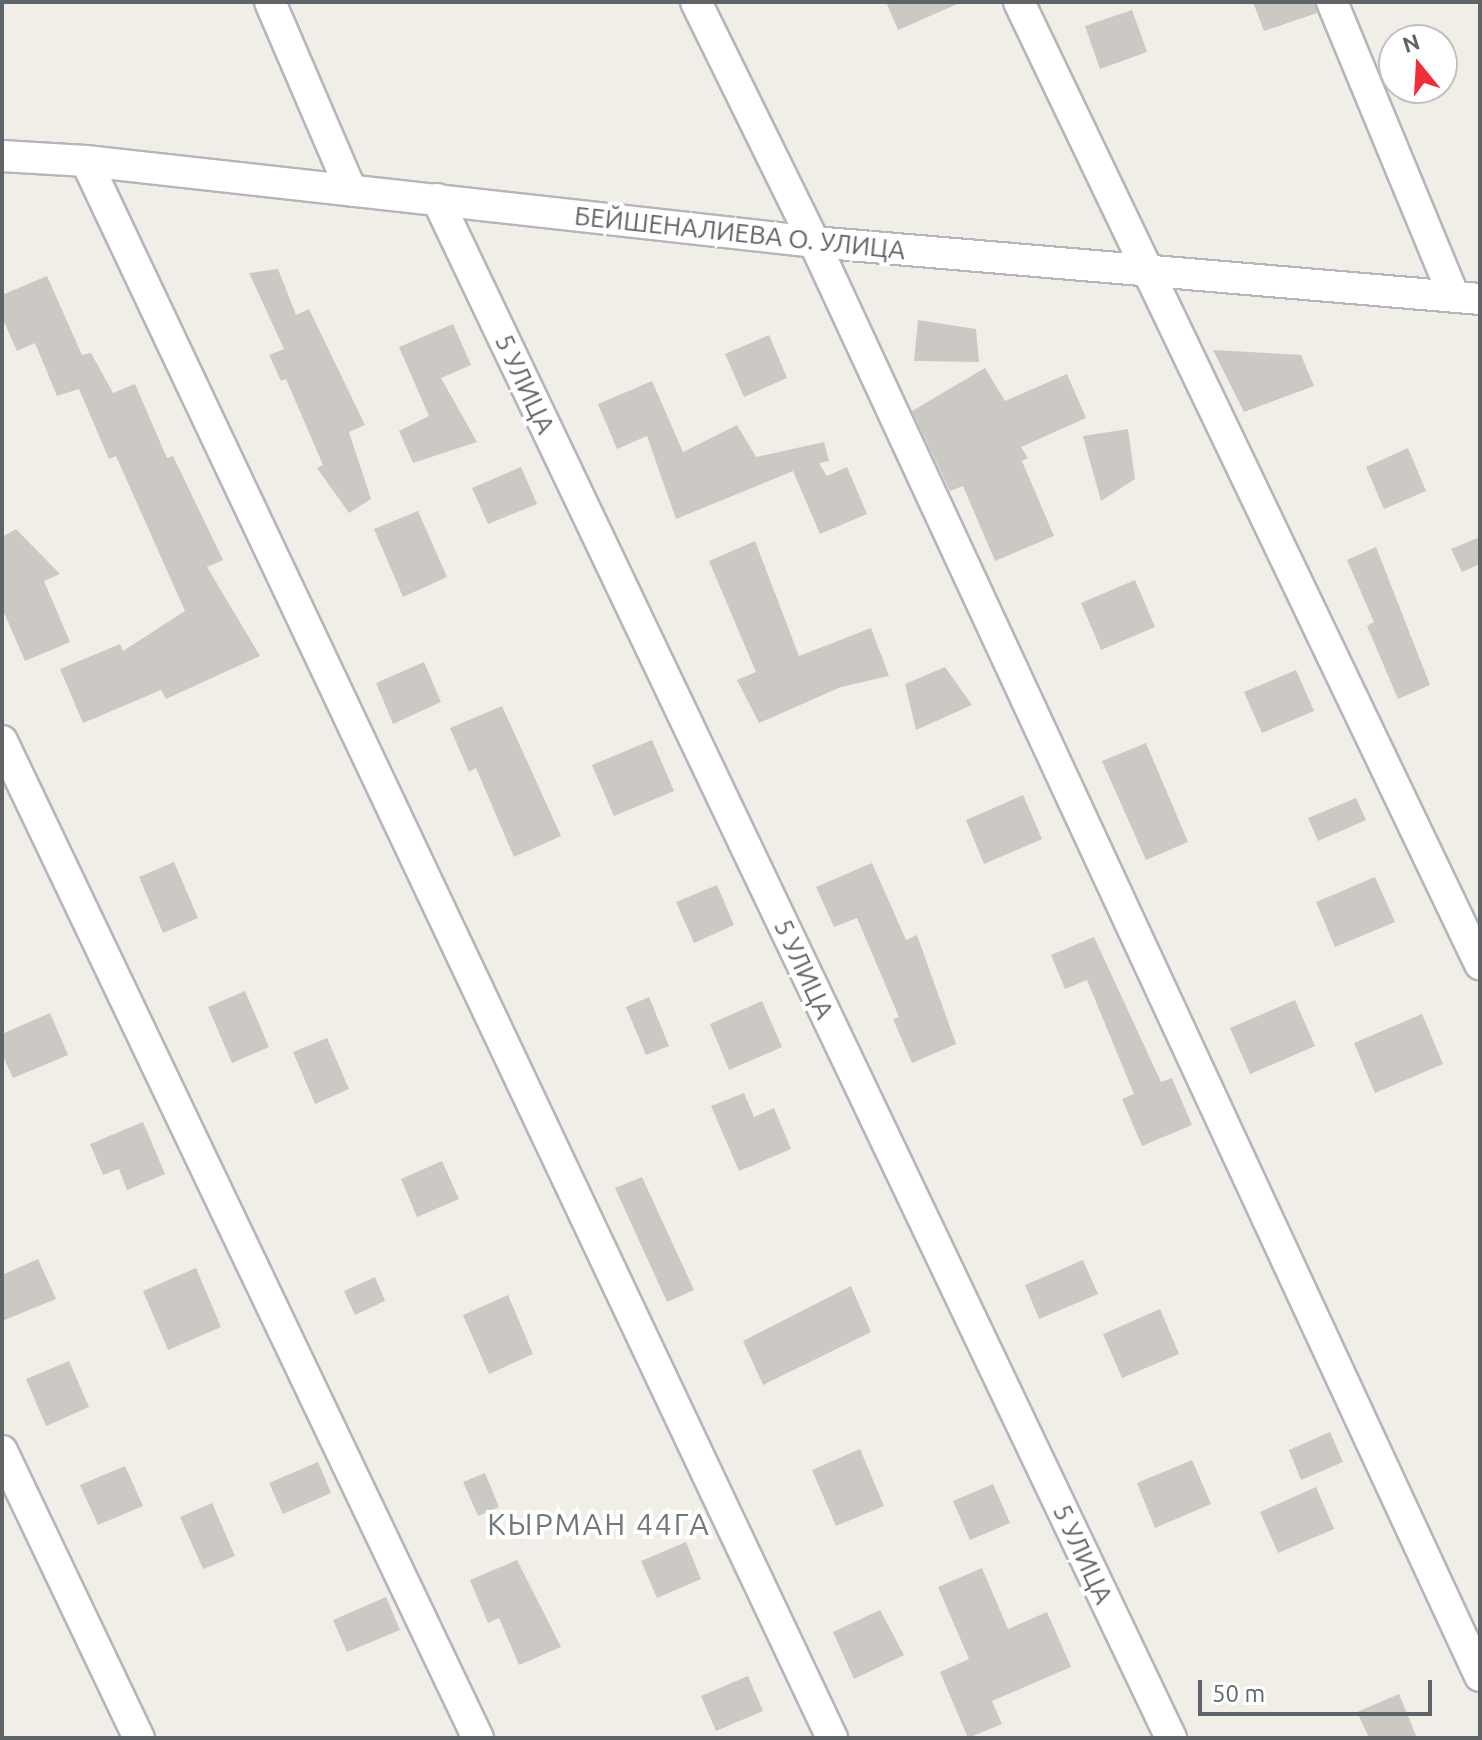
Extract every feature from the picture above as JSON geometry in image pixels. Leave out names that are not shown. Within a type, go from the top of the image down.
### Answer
[{"type":"street","points":[[270,2],[351,190]]},
{"type":"street","points":[[697,2],[814,242],[1480,1676]]},
{"type":"street","points":[[1019,2],[1153,274],[1480,964]]},
{"type":"street","points":[[1332,2],[1467,298]]},
{"type":"street","name":"БЕЙШЕНАЛИЕВА О. УЛИЦА","points":[[2,156],[86,161],[814,242],[1153,274],[1467,298]]},
{"type":"street","points":[[86,161],[832,1738]]},
{"type":"street","name":"5 УЛИЦА","points":[[437,199],[1171,1738]]},
{"type":"street","points":[[2,741],[478,1738]]},
{"type":"street","points":[[2,1451],[139,1738]]},
{"type":"building","points":[[886,2],[962,2],[898,30]]},
{"type":"building","points":[[1253,2],[1314,2],[1317,13],[1264,31]]},
{"type":"building","points":[[1132,10],[1147,52],[1100,69],[1085,26]]},
{"type":"building","points":[[278,269],[296,315],[309,309],[365,425],[349,432],[371,499],[349,513],[317,468],[323,465],[286,379],[281,381],[269,355],[284,349],[249,273]]},
{"type":"building","points":[[47,276],[82,355],[91,353],[113,393],[135,384],[167,458],[173,456],[223,560],[207,567],[260,656],[166,699],[161,690],[83,723],[60,669],[120,644],[123,651],[185,611],[116,456],[109,459],[79,389],[57,396],[35,343],[17,351],[2,317],[2,295]]},
{"type":"building","points":[[918,320],[976,329],[979,362],[914,361]]},
{"type":"building","points":[[453,324],[471,365],[441,378],[477,442],[413,463],[399,431],[429,416],[399,347]]},
{"type":"building","points":[[769,335],[787,378],[744,397],[725,354]]},
{"type":"building","points":[[1213,350],[1301,355],[1314,386],[1244,412]]},
{"type":"building","points":[[985,368],[1005,401],[1067,374],[1086,418],[1021,447],[1028,458],[1022,461],[1054,536],[995,561],[963,486],[950,491],[912,411]]},
{"type":"building","points":[[652,381],[683,452],[737,425],[756,457],[824,442],[829,461],[819,463],[827,476],[847,467],[867,514],[820,534],[793,471],[676,519],[647,436],[617,449],[598,404]]},
{"type":"building","points":[[1128,429],[1135,479],[1101,501],[1083,436]]},
{"type":"building","points":[[1408,448],[1426,491],[1384,509],[1366,467]]},
{"type":"building","points":[[521,467],[537,504],[488,524],[472,488]]},
{"type":"building","points":[[418,511],[447,577],[403,597],[374,529]]},
{"type":"building","points":[[16,529],[60,574],[44,581],[70,642],[25,661],[2,608],[2,537]]},
{"type":"building","points":[[1480,537],[1480,564],[1462,572],[1451,549]]},
{"type":"building","points":[[755,541],[799,656],[871,628],[889,676],[841,687],[759,723],[737,680],[756,672],[709,561]]},
{"type":"building","points":[[1376,547],[1430,685],[1398,699],[1367,626],[1374,622],[1347,560]]},
{"type":"building","points":[[1135,580],[1155,627],[1101,650],[1081,603]]},
{"type":"building","points":[[424,662],[441,702],[393,724],[376,683]]},
{"type":"building","points":[[945,667],[972,705],[916,730],[905,684]]},
{"type":"building","points":[[1296,670],[1314,711],[1262,733],[1244,692]]},
{"type":"building","points":[[502,706],[561,836],[514,857],[476,768],[469,772],[450,728]]},
{"type":"building","points":[[652,740],[674,791],[614,816],[592,765]]},
{"type":"building","points":[[1146,743],[1188,842],[1146,860],[1102,761]]},
{"type":"building","points":[[1023,795],[1042,839],[984,864],[966,820]]},
{"type":"building","points":[[1356,798],[1366,820],[1318,841],[1308,818]]},
{"type":"building","points":[[174,862],[198,918],[163,933],[139,877]]},
{"type":"building","points":[[872,863],[906,940],[917,935],[956,1044],[912,1063],[893,1019],[899,1017],[857,918],[834,927],[816,887]]},
{"type":"building","points":[[1375,877],[1395,922],[1335,947],[1316,902]]},
{"type":"building","points":[[717,885],[734,925],[694,943],[676,902]]},
{"type":"building","points":[[1094,937],[1161,1082],[1172,1078],[1192,1125],[1142,1146],[1122,1099],[1134,1094],[1087,980],[1065,989],[1051,955]]},
{"type":"building","points":[[245,991],[269,1047],[232,1063],[208,1007]]},
{"type":"building","points":[[649,997],[669,1046],[646,1055],[626,1007]]},
{"type":"building","points":[[1295,1000],[1315,1046],[1250,1074],[1230,1028]]},
{"type":"building","points":[[762,1001],[782,1047],[729,1070],[710,1024]]},
{"type":"building","points":[[50,1013],[68,1055],[13,1078],[2,1054],[2,1034]]},
{"type":"building","points":[[1422,1014],[1443,1064],[1375,1093],[1354,1043]]},
{"type":"building","points":[[327,1038],[349,1089],[315,1104],[293,1052]]},
{"type":"building","points":[[744,1093],[754,1117],[774,1108],[791,1149],[739,1171],[711,1106]]},
{"type":"building","points":[[143,1122],[165,1174],[127,1190],[119,1169],[103,1175],[90,1144]]},
{"type":"building","points":[[442,1161],[459,1199],[417,1217],[401,1179]]},
{"type":"building","points":[[642,1177],[694,1290],[667,1302],[615,1188]]},
{"type":"building","points":[[38,1259],[56,1299],[2,1321],[2,1275]]},
{"type":"building","points":[[1083,1260],[1098,1294],[1039,1319],[1025,1285]]},
{"type":"building","points":[[196,1268],[221,1327],[168,1350],[143,1291]]},
{"type":"building","points":[[375,1277],[385,1301],[355,1315],[344,1291]]},
{"type":"building","points":[[851,1286],[871,1332],[763,1385],[743,1341]]},
{"type":"building","points":[[508,1295],[533,1354],[489,1374],[463,1315]]},
{"type":"building","points":[[1160,1309],[1179,1354],[1122,1378],[1103,1334]]},
{"type":"building","points":[[69,1361],[89,1407],[46,1426],[26,1379]]},
{"type":"building","points":[[1330,1432],[1343,1462],[1301,1480],[1289,1450]]},
{"type":"building","points":[[860,1449],[884,1506],[836,1526],[812,1470]]},
{"type":"building","points":[[1192,1460],[1211,1504],[1155,1528],[1137,1483]]},
{"type":"building","points":[[318,1462],[331,1493],[283,1514],[269,1483]]},
{"type":"building","points":[[125,1466],[143,1506],[98,1525],[80,1485]]},
{"type":"building","points":[[485,1473],[499,1507],[478,1516],[463,1482]]},
{"type":"building","points":[[993,1484],[1010,1523],[970,1540],[953,1501]]},
{"type":"building","points":[[1316,1487],[1334,1529],[1278,1553],[1260,1512]]},
{"type":"building","points":[[212,1503],[235,1556],[203,1569],[180,1517]]},
{"type":"building","points":[[686,1542],[701,1579],[657,1598],[641,1561]]},
{"type":"building","points":[[517,1560],[561,1647],[519,1665],[499,1618],[488,1623],[470,1580]]},
{"type":"building","points":[[982,1568],[1008,1629],[1047,1612],[1071,1667],[992,1701],[1002,1724],[968,1738],[940,1672],[969,1659],[938,1587]]},
{"type":"building","points":[[386,1597],[400,1630],[347,1652],[333,1620]]},
{"type":"building","points":[[880,1610],[904,1655],[854,1679],[833,1632]]},
{"type":"building","points":[[748,1676],[763,1711],[716,1731],[701,1696]]},
{"type":"building","points":[[1399,1694],[1417,1738],[1369,1738],[1357,1712]]},
{"type":"district","name":"КЫРМАН 44ГА","points":[[599,1524]]}]
